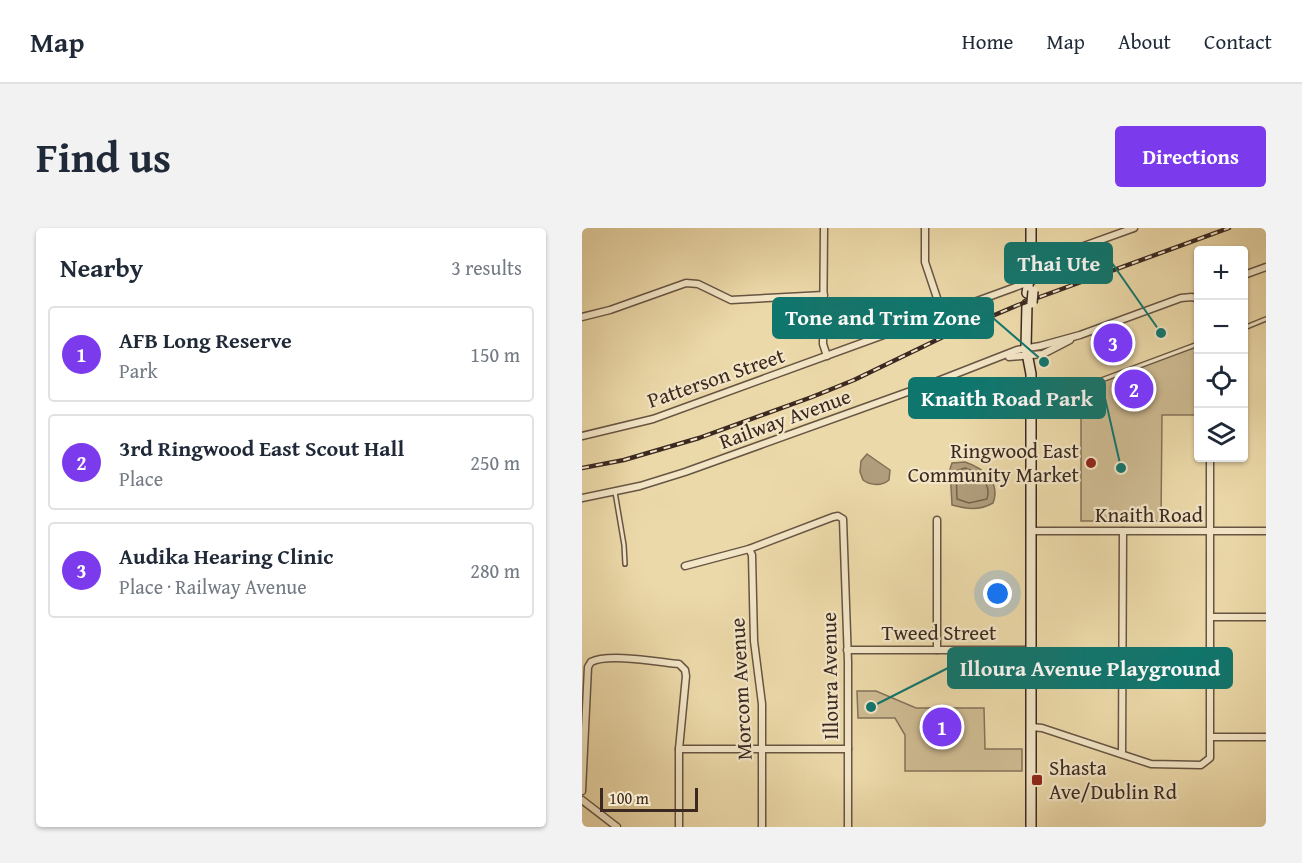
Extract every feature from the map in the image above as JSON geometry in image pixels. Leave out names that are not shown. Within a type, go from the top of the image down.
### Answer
[{"type":"main road","points":[[1031,228],[1029,304],[1031,827]]},
{"type":"street","points":[[824,228],[823,344],[827,356]]},
{"type":"street","points":[[925,228],[925,262],[942,313]]},
{"type":"street","points":[[1031,266],[1134,228]]},
{"type":"street","points":[[1248,274],[1266,267]]},
{"type":"street","points":[[582,317],[610,310],[686,283],[698,284],[731,300],[824,295]]},
{"type":"street","name":"Patterson Street","points":[[582,436],[653,419],[942,313],[1030,287]]},
{"type":"street","name":"Railway Avenue","points":[[582,498],[696,469],[997,359],[1030,351],[1043,354],[1080,335],[1181,298],[1194,298]]},
{"type":"street","points":[[1031,727],[1042,728],[1151,764],[1201,765],[1210,758],[1210,462]]},
{"type":"street","name":"Illoura Avenue","points":[[749,549],[833,516],[840,517],[844,524],[848,650],[848,827]]},
{"type":"street","points":[[937,520],[937,650]]},
{"type":"street","name":"Knaith Road","points":[[1031,531],[1266,531]]},
{"type":"street","points":[[1122,754],[1123,531]]},
{"type":"street","points":[[685,566],[749,549]]},
{"type":"street","name":"Morcom Avenue","points":[[749,549],[752,555],[754,641],[762,704],[762,827]]},
{"type":"street","points":[[1211,616],[1266,616]]},
{"type":"street","name":"Tweed Street","points":[[848,650],[1031,650]]},
{"type":"street","points":[[582,791],[585,666],[595,660],[624,659],[679,664],[685,669],[679,749],[679,827]]},
{"type":"street","points":[[1211,737],[1266,737]]},
{"type":"street","points":[[679,749],[848,749]]},
{"type":"street","points":[[582,800],[617,827]]},
{"type":"lane","points":[[1248,326],[1266,319]]},
{"type":"lane","points":[[1031,403],[1040,403],[1194,345]]},
{"type":"lane","points":[[615,491],[625,564]]},
{"type":"shaded area","points":[[1194,347],[1194,415],[1162,415],[1161,521],[1081,521],[1081,390]]},
{"type":"shaded area","points":[[857,691],[876,691],[916,708],[984,708],[985,749],[1022,749],[1022,771],[905,771],[905,735],[895,718],[858,718]]},
{"type":"water","points":[[867,454],[890,470],[889,480],[876,484],[863,480],[860,472],[861,461]]},
{"type":"water","points":[[965,462],[978,468],[989,477],[995,489],[993,503],[973,509],[952,505],[950,469],[952,463]]},
{"type":"railway","points":[[582,468],[624,460],[699,438],[812,397],[1018,305],[1229,228]]},
{"type":"place","name":"Thai Ute","points":[[1161,333]]},
{"type":"place","name":"Audika Hearing Clinic","points":[[1113,343]]},
{"type":"place","name":"Tone and Trim Zone","points":[[1044,362]]},
{"type":"place","name":"3rd Ringwood East Scout Hall","points":[[1134,389]]},
{"type":"place","name":"Ringwood East Community Market","points":[[1091,463]]},
{"type":"place","name":"Knaith Road Park","points":[[1121,468]]},
{"type":"place","name":"Illoura Avenue Playground","points":[[871,707]]},
{"type":"place","name":"AFB Long Reserve","points":[[942,727]]},
{"type":"place","name":"Shasta Ave/Dublin Rd","points":[[1037,780]]}]
